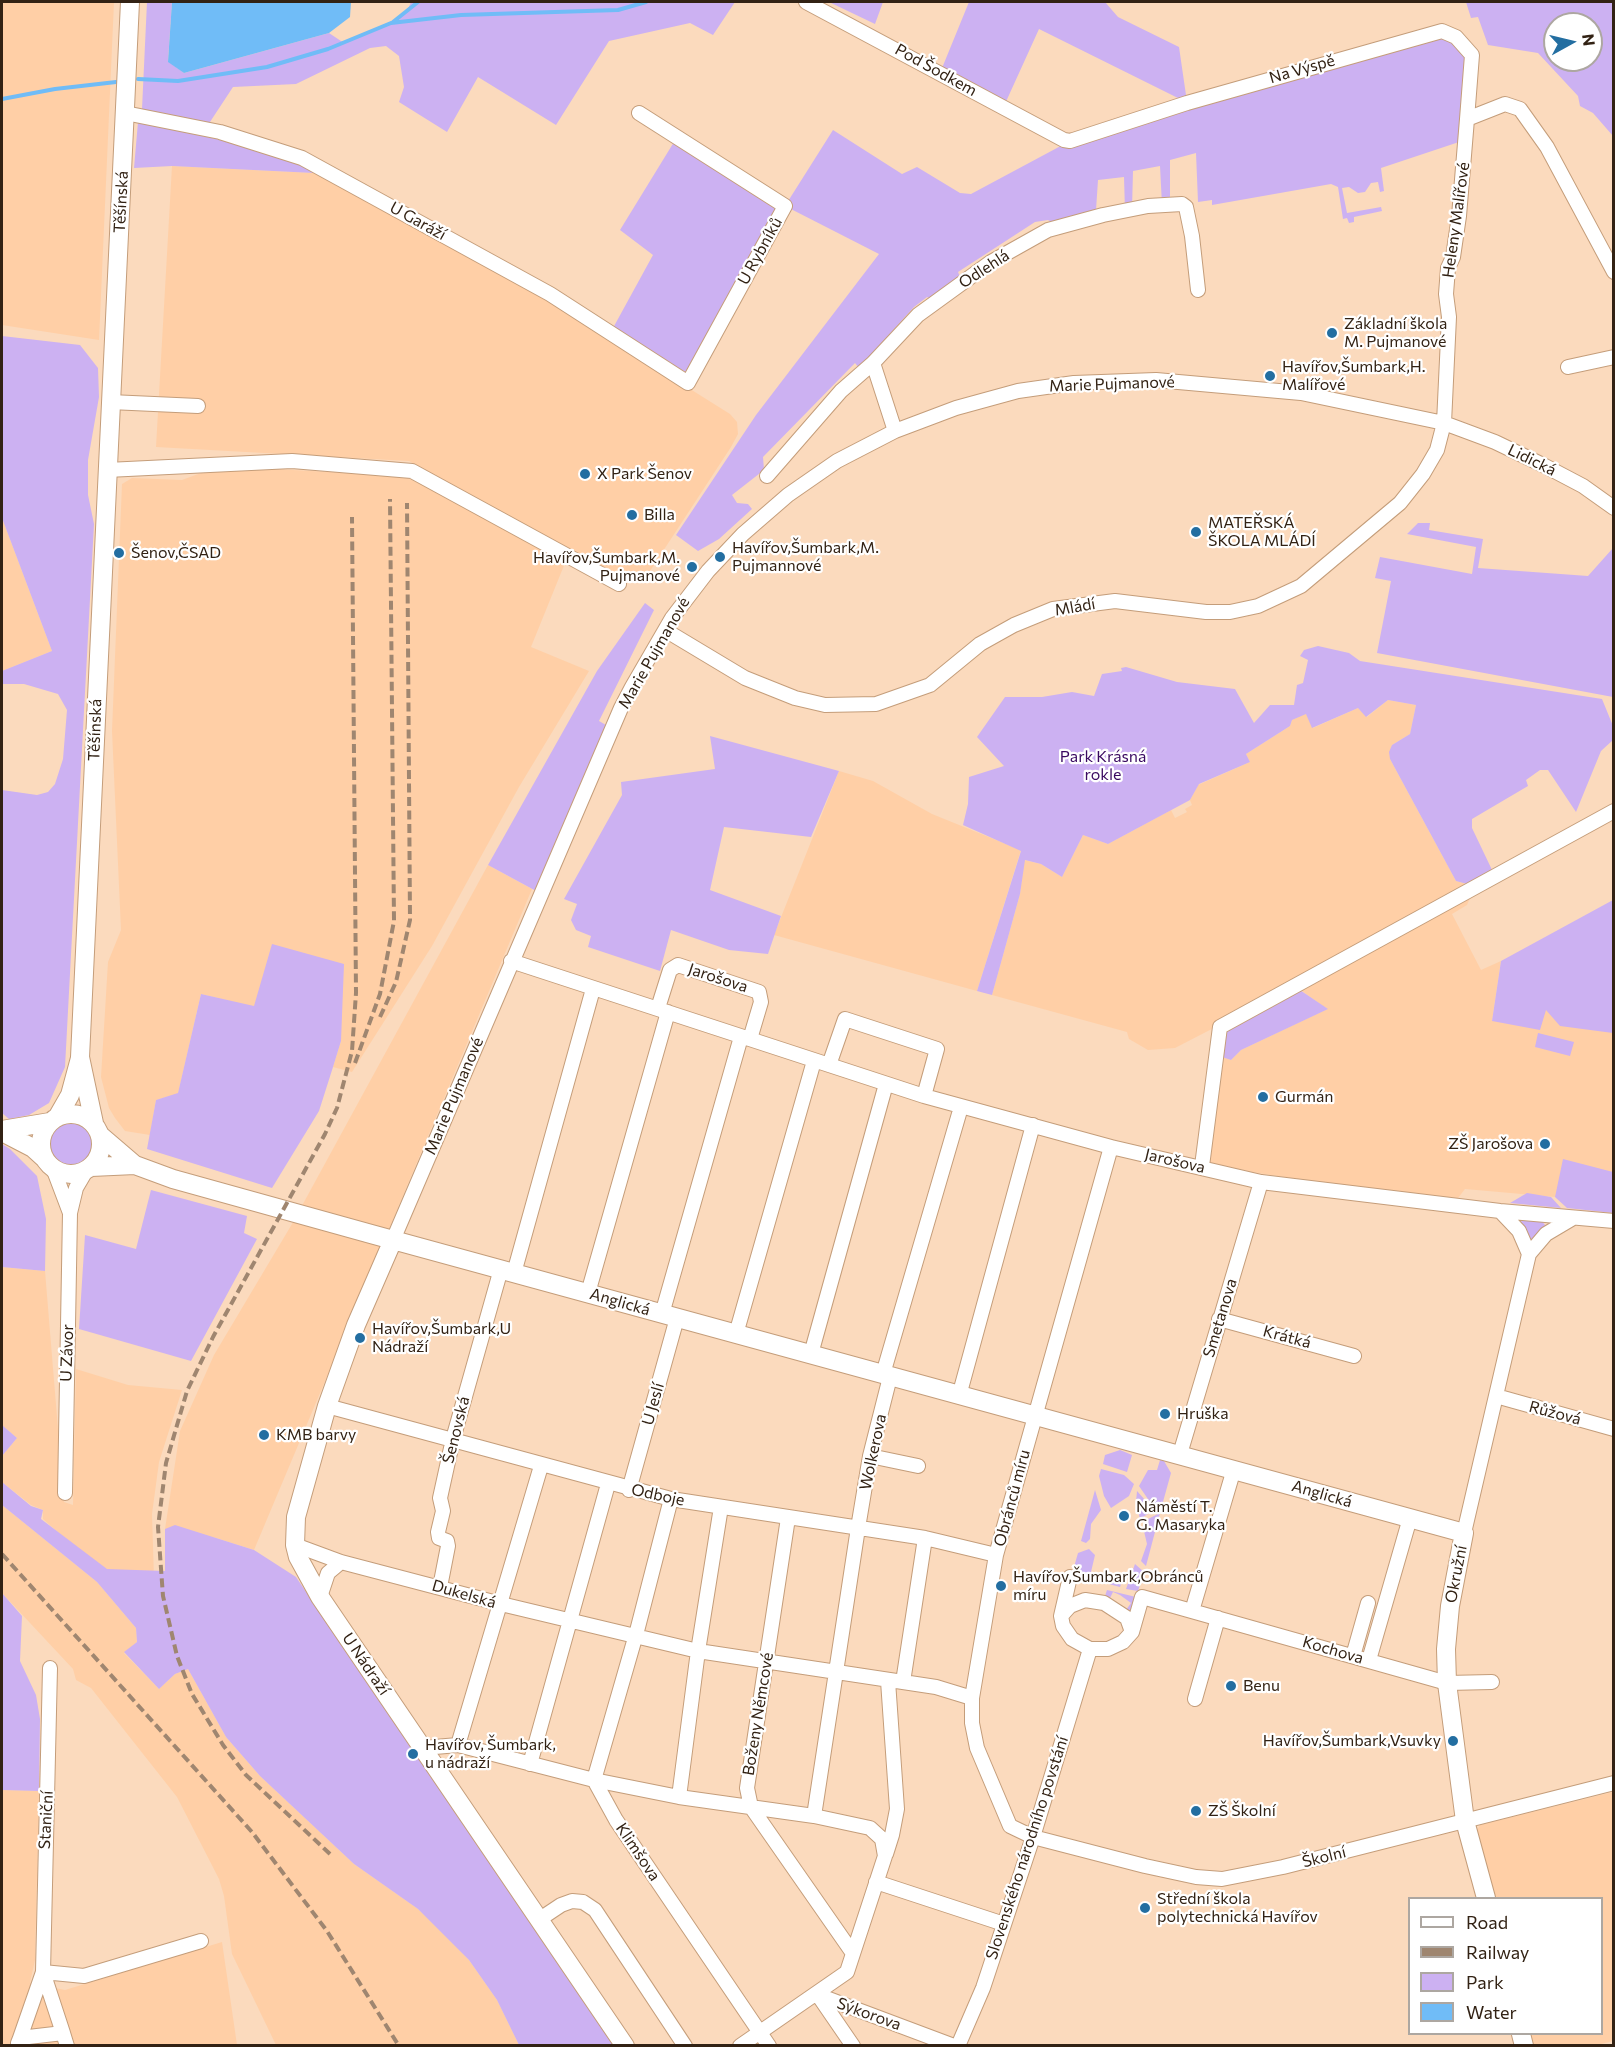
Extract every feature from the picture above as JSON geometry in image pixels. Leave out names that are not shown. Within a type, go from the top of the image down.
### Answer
[{"type":"street","name":"Těšínská","points":[[54,1119],[70,1095],[80,1057],[130,2]]},
{"type":"street","name":"Pod Šodkem","points":[[807,2],[1064,140]]},
{"type":"street","name":"Na Výspě","points":[[1064,140],[1070,141],[1169,108],[1379,46],[1442,31],[1456,37],[1472,55],[1467,119]]},
{"type":"street","points":[[1467,119],[1505,104],[1520,109],[1547,147],[1614,272]]},
{"type":"street","name":"U Garáží","points":[[125,113],[220,132],[302,158],[550,294],[688,383]]},
{"type":"street","name":"U Rybníků","points":[[639,113],[784,206],[688,383]]},
{"type":"street","name":"Heleny Malířové","points":[[1444,423],[1449,317],[1446,294],[1448,268],[1453,257],[1459,216],[1467,119]]},
{"type":"street","name":"Odlehlá","points":[[767,476],[842,391],[873,363],[918,315],[991,262],[1048,230],[1148,206],[1182,204],[1186,207],[1192,236],[1198,290]]},
{"type":"street","points":[[1568,367],[1614,357]]},
{"type":"street","points":[[873,363],[896,431]]},
{"type":"street","name":"Marie Pujmanové","points":[[393,1240],[621,708],[665,630],[689,593],[714,564],[788,495],[837,461],[896,431],[956,408],[1018,391],[1074,383],[1156,380],[1302,393],[1444,423]]},
{"type":"street","points":[[110,402],[198,406]]},
{"type":"street","name":"Lidická","points":[[1444,423],[1495,442],[1545,466],[1583,486],[1614,508]]},
{"type":"street","name":"Mládí","points":[[665,630],[745,678],[795,698],[825,705],[876,704],[930,685],[980,644],[1014,625],[1053,609],[1115,601],[1206,612],[1230,612],[1279,598],[1300,586],[1400,503],[1423,474],[1437,450],[1444,423]]},
{"type":"street","points":[[107,470],[292,461],[412,471],[619,584]]},
{"type":"street","points":[[1202,1167],[1220,1027],[1614,811]]},
{"type":"street","name":"Jarošova","points":[[511,961],[924,1096],[1110,1147],[1261,1182],[1500,1211],[1614,1221]]},
{"type":"street","name":"Jarošova","points":[[663,1010],[670,970],[678,965],[759,992],[761,1002],[745,1038]]},
{"type":"street","name":"Šenovská","points":[[440,1587],[448,1546],[447,1541],[439,1538],[438,1532],[443,1510],[440,1498],[453,1439],[593,989]]},
{"type":"street","points":[[588,1293],[663,1010]]},
{"type":"street","points":[[829,1065],[845,1019],[937,1049],[924,1096]]},
{"type":"street","name":"U Jeslí","points":[[629,1490],[670,1316],[745,1038]]},
{"type":"street","name":"Těšínská","points":[[80,1057],[97,1129]]},
{"type":"street","points":[[736,1334],[814,1061]]},
{"type":"street","points":[[811,1354],[886,1084]]},
{"type":"street","name":"Wolkerova","points":[[858,1528],[886,1376],[962,1107]]},
{"type":"street","points":[[77,1114],[97,1129],[101,1150],[88,1169],[69,1174],[48,1163],[33,1148],[2,1131],[77,1114]]},
{"type":"street","points":[[48,1163],[41,1139],[54,1119]]},
{"type":"street","points":[[959,1396],[1033,1125]]},
{"type":"street","name":"Anglická","points":[[97,1129],[135,1165],[173,1179],[1464,1533]]},
{"type":"street","name":"Obránců míru","points":[[1033,1837],[1010,1826],[992,1785],[977,1748],[972,1723],[972,1698],[996,1555],[1110,1147]]},
{"type":"street","name":"U Závor","points":[[48,1163],[70,1213]]},
{"type":"street","name":"Anglická","points":[[88,1169],[135,1165]]},
{"type":"street","name":"U Závor","points":[[64,1492],[70,1213],[76,1188],[88,1169]]},
{"type":"street","name":"Smetanova","points":[[1180,1454],[1261,1182]]},
{"type":"street","points":[[1500,1211],[1519,1231],[1529,1254]]},
{"type":"street","name":"Okružní","points":[[1485,1897],[1466,1821],[1447,1683],[1446,1649],[1450,1606],[1464,1533],[1529,1254],[1546,1234],[1573,1218]]},
{"type":"street","name":"U Nádraží","points":[[393,1240],[356,1325],[327,1406],[296,1517],[295,1545],[304,1570],[320,1597],[626,2046]]},
{"type":"street","name":"Krátká","points":[[1219,1320],[1354,1356]]},
{"type":"street","name":"Růžová","points":[[1496,1396],[1614,1429]]},
{"type":"street","name":"Odboje","points":[[327,1406],[453,1439],[629,1490],[788,1518],[925,1538],[996,1555]]},
{"type":"street","points":[[870,1456],[918,1466]]},
{"type":"street","points":[[458,1745],[541,1466]]},
{"type":"street","points":[[1192,1611],[1234,1469]]},
{"type":"street","points":[[530,1764],[608,1484]]},
{"type":"street","points":[[594,1780],[636,1636],[671,1499]]},
{"type":"street","points":[[679,1797],[698,1651],[721,1507]]},
{"type":"street","name":"Boženy Němcové","points":[[751,1807],[747,1788],[788,1518]]},
{"type":"street","points":[[1369,1660],[1410,1518]]},
{"type":"street","points":[[814,1816],[858,1528]]},
{"type":"street","points":[[903,1682],[925,1538]]},
{"type":"street","name":"Dukelská","points":[[295,1545],[341,1562],[501,1604],[698,1651],[903,1682],[972,1698]]},
{"type":"street","points":[[320,1597],[324,1581],[341,1562]]},
{"type":"street","points":[[1061,1616],[1070,1606],[1085,1600],[1104,1603],[1127,1618],[1132,1632],[1123,1642],[1108,1649],[1090,1649],[1072,1639],[1063,1626],[1061,1616],[1070,1577]]},
{"type":"street","name":"Kochova","points":[[1132,1632],[1142,1597],[1447,1683],[1492,1682]]},
{"type":"street","points":[[1353,1656],[1368,1603]]},
{"type":"street","points":[[1195,1699],[1218,1618]]},
{"type":"street","name":"Slovenského národního povstání","points":[[956,2046],[970,2024],[1004,1924],[1090,1649]]},
{"type":"street","name":"Staniční","points":[[19,2042],[43,1972],[50,1668]]},
{"type":"street","points":[[740,2046],[818,1995],[847,1972],[892,1835],[897,1809],[888,1680]]},
{"type":"street","points":[[423,1748],[458,1745],[594,1780],[679,1797],[814,1816],[870,1828],[882,1839],[885,1856]]},
{"type":"street","name":"Klimšova","points":[[594,1780],[616,1820],[770,2046]]},
{"type":"street","name":"Školní","points":[[1033,1837],[1165,1870],[1222,1879],[1272,1870],[1614,1783]]},
{"type":"street","points":[[751,1807],[852,1952]]},
{"type":"street","points":[[876,1882],[1004,1924]]},
{"type":"street","points":[[540,1919],[561,1905],[572,1901],[583,1902],[595,1910],[685,2046]]},
{"type":"street","points":[[43,1972],[84,1976],[201,1941]]},
{"type":"street","name":"Staniční","points":[[43,1972],[65,2039]]},
{"type":"street","points":[[818,1995],[853,2046]]},
{"type":"street","name":"Sýkorova","points":[[818,1995],[956,2046]]},
{"type":"street","points":[[19,2042],[65,2039]]},
{"type":"shaded area","points":[[2,2],[114,2],[99,340],[2,325]]},
{"type":"shaded area","points":[[172,166],[314,173],[411,214],[730,414],[737,422],[738,434],[650,571],[637,580],[620,581],[409,461],[156,447]]},
{"type":"shaded area","points":[[220,466],[403,476],[457,501],[565,563],[531,647],[589,671],[519,787],[432,946],[352,1072],[333,1067],[341,1041],[254,1007],[201,994],[178,1094],[156,1100],[150,1135],[125,1131],[109,1108],[101,1077],[108,962],[121,930],[112,731],[122,484],[132,478],[182,480]]},
{"type":"shaded area","points":[[2,518],[52,651],[2,671]]},
{"type":"shaded area","points":[[1388,700],[1416,705],[1410,734],[1392,745],[1390,759],[1456,881],[1467,884],[1471,896],[1467,905],[1452,914],[1481,970],[1501,961],[1492,1021],[1546,1010],[1613,952],[1613,1202],[1465,1189],[1458,1198],[1342,1186],[1252,1172],[1203,1161],[1216,1055],[1231,1060],[1241,1050],[1327,1009],[1295,986],[1175,1048],[1148,1050],[1129,1039],[1127,1032],[992,995],[1020,894],[1024,860],[1041,864],[1062,877],[1083,835],[1108,844],[1171,810],[1175,818],[1187,812],[1185,809],[1192,805],[1190,800],[1198,785],[1250,762],[1246,754],[1290,726],[1292,720],[1306,713],[1313,728],[1358,708],[1367,717]]},
{"type":"shaded area","points":[[839,771],[873,781],[932,814],[1021,850],[977,991],[774,935]]},
{"type":"shaded area","points":[[488,865],[532,889],[254,1550],[216,1538],[165,1529],[180,1431],[214,1355],[292,1224]]},
{"type":"shaded area","points":[[2,1267],[45,1271],[64,1502],[73,1505],[76,1369],[128,1385],[182,1390],[159,1462],[152,1514],[154,1579],[110,1579],[43,1519],[43,1510],[31,1505],[2,1482],[2,1456],[17,1438],[2,1425]]},
{"type":"shaded area","points":[[2,1505],[97,1582],[136,1628],[137,1642],[124,1653],[159,1689],[175,1674],[188,1669],[226,1737],[260,1776],[354,1864],[418,1909],[442,1931],[469,1960],[497,2000],[519,2045],[276,2045],[232,1954],[224,1896],[219,1879],[177,1797],[91,1688],[76,1680],[73,1669],[2,1593]]},
{"type":"shaded area","points":[[2,1790],[39,1791],[35,1960],[30,1983],[65,1990],[222,1942],[237,2045],[2,2046]]},
{"type":"shaded area","points":[[1613,1792],[1613,2041],[1597,2045],[1532,2045],[1529,2035],[1603,2035],[1603,1897],[1495,1897],[1477,1830],[1480,1825]]},
{"type":"green space","points":[[147,2],[172,2],[168,61],[184,73],[329,33],[344,43],[391,23],[408,9],[411,2],[735,2],[713,35],[690,23],[609,41],[556,125],[478,77],[447,132],[399,102],[404,87],[399,56],[386,46],[370,48],[296,84],[233,87],[208,125],[142,109]]},
{"type":"green space","points":[[829,2],[883,2],[875,24]]},
{"type":"green space","points":[[969,2],[1105,2],[1118,17],[1179,47],[1187,102],[1404,40],[1456,37],[1468,65],[1459,142],[1381,168],[1384,191],[1380,192],[1378,182],[1371,183],[1365,192],[1358,193],[1349,187],[1342,188],[1347,213],[1381,207],[1382,211],[1354,217],[1354,222],[1349,223],[1347,218],[1343,219],[1338,187],[1331,184],[1212,205],[1212,200],[1198,202],[1196,153],[1170,160],[1170,204],[1162,205],[1160,166],[1133,171],[1132,209],[1125,211],[1124,177],[1098,180],[1096,210],[1055,224],[1048,220],[1035,222],[958,272],[961,279],[934,301],[927,297],[914,307],[859,368],[855,363],[763,457],[764,470],[732,495],[737,503],[748,504],[752,509],[719,539],[698,551],[676,535],[756,415],[879,254],[785,206],[833,130],[902,174],[917,167],[960,193],[971,194],[1070,141],[1186,102],[1039,29],[1004,106],[940,73]]},
{"type":"green space","points":[[1466,2],[1613,2],[1613,136],[1593,113],[1580,106],[1578,96],[1556,72],[1603,72],[1603,12],[1543,12],[1543,58],[1538,53],[1488,45],[1478,17],[1471,18]]},
{"type":"green space","points":[[138,122],[221,140],[296,162],[314,173],[172,166],[134,168]]},
{"type":"green space","points":[[674,142],[778,208],[687,373],[613,328],[653,255],[620,230]]},
{"type":"green space","points":[[2,336],[80,345],[98,368],[99,397],[88,460],[88,495],[94,524],[65,1067],[49,1103],[29,1115],[9,1119],[2,1113],[2,790],[37,795],[48,792],[55,784],[63,759],[67,710],[58,694],[24,684],[2,684],[2,671],[52,651],[2,518]]},
{"type":"green space","points":[[1418,523],[1430,523],[1429,530],[1483,539],[1478,568],[1588,576],[1613,548],[1613,697],[1377,653],[1391,581],[1375,578],[1380,557],[1472,574],[1476,547],[1407,534]]},
{"type":"green space","points":[[645,603],[654,610],[599,721],[606,725],[536,891],[488,865],[597,671]]},
{"type":"green space","name":"Park Krásná rokle","points":[[1318,646],[1349,653],[1360,661],[1602,699],[1613,726],[1613,740],[1601,751],[1576,812],[1548,770],[1540,770],[1526,780],[1528,786],[1472,819],[1472,828],[1493,872],[1467,884],[1456,881],[1390,759],[1389,752],[1392,745],[1410,734],[1416,705],[1388,700],[1366,717],[1358,708],[1312,728],[1306,714],[1292,720],[1290,726],[1246,754],[1250,762],[1199,784],[1190,800],[1108,844],[1083,835],[1062,877],[1041,864],[1025,860],[1020,894],[992,995],[977,991],[1021,851],[963,825],[968,804],[969,777],[1004,766],[977,737],[1005,697],[1042,697],[1072,692],[1094,696],[1102,674],[1122,671],[1121,668],[1126,667],[1177,682],[1235,689],[1254,723],[1270,705],[1294,705],[1297,685],[1303,683],[1308,660],[1300,656],[1304,650]]},
{"type":"green space","points":[[710,736],[839,771],[811,837],[724,827],[710,890],[781,916],[768,954],[729,950],[671,930],[660,971],[588,947],[591,936],[576,930],[571,920],[577,904],[564,899],[622,795],[621,782],[715,769]]},
{"type":"green space","points":[[1613,900],[1613,1033],[1560,1026],[1546,1010],[1540,1030],[1492,1021],[1501,961]]},
{"type":"green space","points":[[272,944],[344,964],[341,1041],[319,1111],[272,1188],[147,1149],[156,1100],[178,1093],[201,994],[254,1006]]},
{"type":"green space","points":[[1294,986],[1328,1009],[1241,1050],[1231,1060],[1216,1055],[1220,1027]]},
{"type":"green space","points":[[1538,1033],[1574,1042],[1570,1056],[1535,1047]]},
{"type":"green space","points":[[71,1121],[87,1127],[93,1143],[87,1159],[71,1165],[55,1159],[49,1143],[55,1127]]},
{"type":"green space","points":[[2,1144],[37,1176],[46,1219],[45,1271],[2,1267]]},
{"type":"green space","points":[[1563,1159],[1613,1172],[1613,1213],[1567,1208],[1555,1197]]},
{"type":"green space","points":[[151,1190],[247,1216],[244,1233],[257,1239],[191,1361],[79,1329],[85,1235],[136,1249]]},
{"type":"green space","points":[[1527,1193],[1551,1197],[1561,1208],[1510,1203]]},
{"type":"green space","points":[[1522,1220],[1541,1220],[1545,1225],[1544,1230],[1532,1240],[1527,1240],[1520,1224]]},
{"type":"green space","points":[[2,1425],[17,1438],[2,1456]]},
{"type":"green space","points":[[1120,1450],[1132,1455],[1127,1472],[1103,1464],[1105,1455]]},
{"type":"green space","points":[[1160,1460],[1164,1461],[1171,1473],[1161,1509],[1150,1502],[1139,1486],[1148,1470],[1157,1470]]},
{"type":"green space","points":[[1101,1469],[1124,1475],[1134,1484],[1129,1496],[1111,1508],[1104,1496],[1099,1476]]},
{"type":"green space","points":[[2,1482],[31,1506],[43,1510],[41,1519],[107,1569],[165,1571],[165,1529],[175,1525],[254,1550],[296,1577],[614,2045],[519,2045],[497,2000],[469,1960],[418,1909],[354,1864],[260,1776],[226,1737],[188,1669],[175,1674],[159,1689],[124,1652],[137,1642],[136,1628],[97,1582],[2,1505]]},
{"type":"green space","points":[[1095,1490],[1101,1510],[1091,1524],[1090,1539],[1086,1543],[1081,1541]]},
{"type":"green space","points":[[1137,1491],[1154,1510],[1140,1519],[1136,1502]]},
{"type":"green space","points":[[1160,1513],[1146,1566],[1141,1561],[1147,1544],[1143,1527],[1148,1519]]},
{"type":"green space","points":[[1089,1549],[1095,1555],[1091,1572],[1122,1581],[1120,1587],[1072,1574],[1078,1553]]},
{"type":"green space","points":[[1135,1564],[1144,1572],[1138,1591],[1126,1589]]},
{"type":"green space","points":[[1107,1590],[1136,1597],[1130,1611],[1126,1610],[1131,1603],[1120,1595],[1113,1592],[1109,1600],[1104,1599]]},
{"type":"green space","points":[[2,1593],[22,1616],[20,1661],[36,1695],[40,1719],[39,1791],[2,1790]]},
{"type":"water","points":[[172,2],[351,2],[350,17],[329,33],[184,73],[168,62]]},
{"type":"waterway","points":[[393,22],[418,2]]},
{"type":"waterway","points":[[138,79],[178,81],[267,67],[328,49],[391,23],[461,15],[618,10],[646,2]]},
{"type":"waterway","points":[[2,99],[55,89],[116,82]]},
{"type":"railway","points":[[355,1063],[380,994],[394,921],[390,499]]},
{"type":"railway","points":[[380,1017],[396,982],[410,920],[407,503]]},
{"type":"railway","points":[[330,1854],[246,1775],[223,1745],[192,1694],[177,1656],[163,1596],[158,1527],[166,1463],[187,1391],[213,1337],[325,1134],[337,1108],[352,1051],[356,993],[352,517]]},
{"type":"railway","points":[[2,1554],[252,1832],[327,1931],[399,2046]]},
{"type":"place","name":"Základní škola M. Pujmanové","points":[[1332,333]]},
{"type":"place","name":"Havířov,Šumbark,H. Malířové","points":[[1270,376]]},
{"type":"place","name":"X Park Šenov","points":[[585,474]]},
{"type":"place","name":"Billa","points":[[632,515]]},
{"type":"place","name":"MATEŘSKÁ ŠKOLA MLÁDÍ","points":[[1196,532]]},
{"type":"place","name":"Šenov,ČSAD","points":[[119,553]]},
{"type":"place","name":"Havířov,Šumbark,M. Pujmannové","points":[[720,557]]},
{"type":"place","name":"Havířov,Šumbark,M. Pujmanové","points":[[692,567]]},
{"type":"place","name":"Gurmán","points":[[1263,1097]]},
{"type":"place","name":"ZŠ Jarošova","points":[[1545,1144]]},
{"type":"place","name":"Havířov,Šumbark,U Nádraží","points":[[360,1338]]},
{"type":"place","name":"Hruška","points":[[1165,1414]]},
{"type":"place","name":"KMB barvy","points":[[264,1435]]},
{"type":"place","name":"Náměstí T. G. Masaryka","points":[[1124,1516]]},
{"type":"place","name":"Havířov,Šumbark,Obránců míru","points":[[1001,1586]]},
{"type":"place","name":"Benu","points":[[1231,1686]]},
{"type":"place","name":"Havířov,Šumbark,Vsuvky","points":[[1453,1741]]},
{"type":"place","name":"Havířov, Šumbark, u nádraží","points":[[413,1754]]},
{"type":"place","name":"ZŠ Školní","points":[[1196,1811]]},
{"type":"place","name":"Střední škola polytechnická Havířov","points":[[1145,1908]]}]
